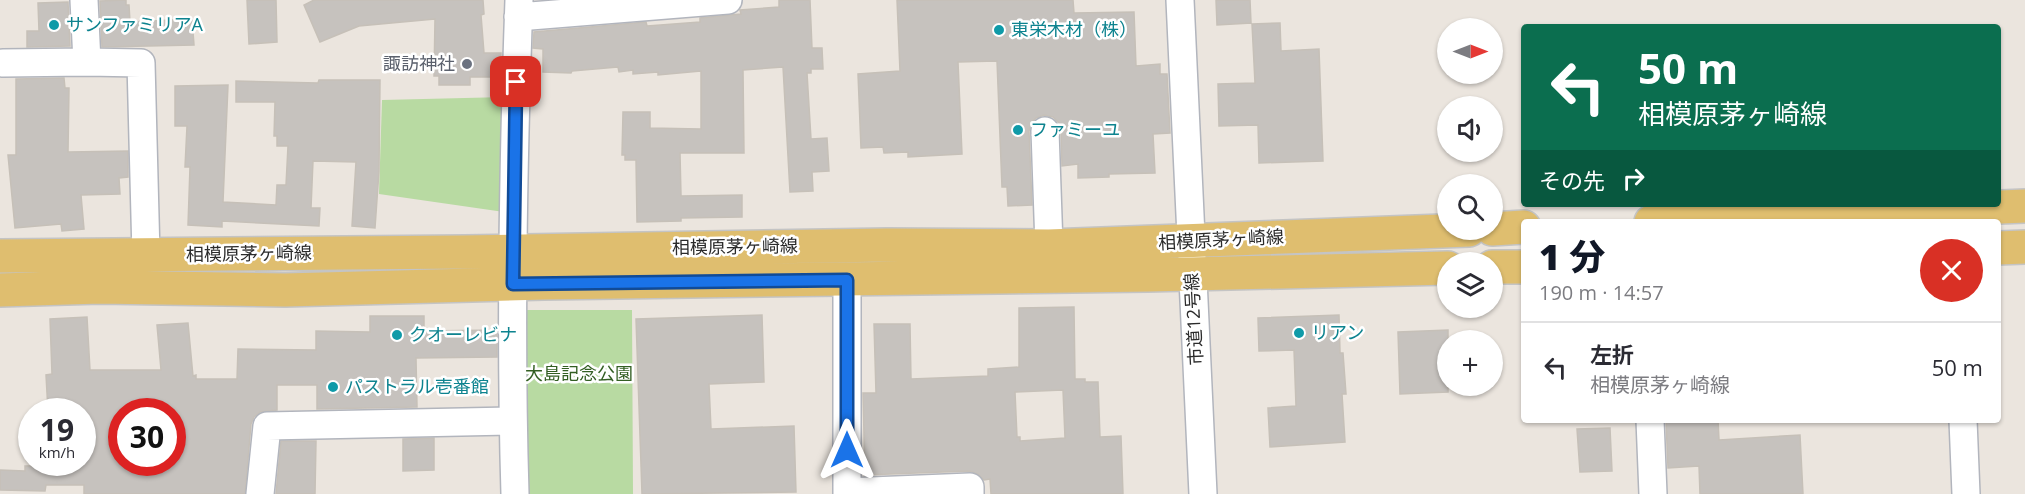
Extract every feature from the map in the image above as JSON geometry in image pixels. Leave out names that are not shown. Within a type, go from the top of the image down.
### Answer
[{"type":"main road","points":[[1802,219],[1953,216],[2025,206]]},
{"type":"main road","points":[[1503,228],[1521,227]]},
{"type":"main road","name":"相模原茅ヶ崎線","points":[[0,290],[100,287],[285,290],[513,284],[847,280],[1191,257],[1437,233]]},
{"type":"main road","name":"相模原茅ヶ崎線","points":[[0,256],[513,251],[887,244],[1049,246],[1191,257],[1437,268]]},
{"type":"main road","points":[[2001,248],[2025,247]]},
{"type":"main road","points":[[1503,267],[1521,267]]},
{"type":"street","points":[[84,0],[87,62]]},
{"type":"street","points":[[515,494],[513,251],[519,9],[728,0]]},
{"type":"street","name":"市道12号線","points":[[1180,0],[1203,494]]},
{"type":"street","points":[[3,63],[141,63],[146,255]]},
{"type":"street","points":[[1045,131],[1049,246]]},
{"type":"street","points":[[847,280],[847,493],[970,487],[970,494]]},
{"type":"street","points":[[260,494],[267,426],[513,421]]},
{"type":"street","points":[[1650,423],[1653,494]]},
{"type":"street","points":[[1963,423],[1966,494]]},
{"type":"green space","points":[[506,97],[504,212],[379,194],[382,100]]},
{"type":"green space","name":"大島記念公園","points":[[526,310],[632,310],[633,494],[527,494]]},
{"type":"building","points":[[126,0],[126,5],[129,5],[130,22],[192,19],[194,45],[102,47],[100,1]]},
{"type":"building","points":[[247,0],[276,0],[277,42],[249,44]]},
{"type":"building","points":[[314,0],[483,0],[484,14],[481,15],[484,53],[501,53],[500,77],[470,77],[470,85],[439,85],[439,76],[434,76],[435,19],[359,26],[320,42],[304,5]]},
{"type":"building","points":[[779,0],[810,0],[812,48],[822,48],[823,69],[811,69],[811,73],[807,73],[811,139],[827,138],[829,171],[812,172],[813,191],[790,192],[783,67],[743,70],[744,153],[680,153],[681,196],[742,195],[742,217],[681,218],[681,221],[637,222],[636,160],[625,160],[625,155],[622,155],[623,112],[650,112],[650,128],[701,129],[701,71],[658,75],[658,72],[633,74],[633,70],[619,72],[618,67],[572,71],[571,73],[543,72],[543,49],[533,48],[534,32],[646,22],[647,26],[700,22],[700,18],[741,14],[740,10],[779,7]]},
{"type":"building","points":[[897,0],[1073,0],[1074,13],[1134,12],[1136,66],[1160,64],[1160,74],[1167,74],[1170,133],[1153,134],[1155,173],[1109,174],[1109,177],[1078,178],[1078,164],[1062,166],[1059,123],[1053,117],[1044,115],[1031,123],[1029,131],[1032,205],[1008,206],[1007,187],[1002,187],[997,61],[958,62],[962,154],[908,157],[908,152],[884,153],[883,147],[861,148],[858,74],[900,71]]},
{"type":"building","points":[[1216,0],[1250,0],[1251,23],[1217,25]]},
{"type":"building","name":"サンファミリアA","points":[[68,2],[70,46],[27,47],[27,31],[39,31],[38,3]]},
{"type":"building","points":[[1280,23],[1281,51],[1319,49],[1323,161],[1259,163],[1258,125],[1219,126],[1218,84],[1255,83],[1252,24]]},
{"type":"building","points":[[64,78],[65,88],[69,88],[68,152],[128,151],[128,177],[119,178],[120,194],[81,195],[84,229],[62,231],[61,224],[15,228],[8,155],[16,155],[16,79]]},
{"type":"building","points":[[319,80],[380,80],[379,171],[375,228],[352,226],[356,162],[313,161],[311,208],[320,208],[319,226],[222,221],[222,227],[188,225],[190,167],[185,167],[187,126],[175,126],[175,86],[228,85],[223,202],[276,205],[277,185],[286,185],[288,146],[277,146],[277,136],[274,136],[275,102],[236,102],[236,81],[318,83]]},
{"type":"building","points":[[1074,307],[1075,379],[1098,382],[1100,437],[1121,436],[1123,494],[991,494],[990,479],[984,480],[978,474],[969,471],[865,475],[863,393],[876,393],[874,324],[910,324],[911,379],[988,376],[988,369],[1019,367],[1019,308]],"holes":[[[1063,390],[1065,438],[1020,441],[1020,437],[1017,437],[1015,392]]]},
{"type":"building","points":[[762,315],[764,382],[709,384],[711,429],[794,426],[796,492],[642,494],[636,319]]},
{"type":"building","points":[[1339,315],[1340,353],[1343,353],[1346,394],[1342,394],[1345,442],[1270,447],[1268,408],[1296,406],[1294,350],[1259,351],[1258,318]]},
{"type":"building","points":[[370,316],[424,316],[424,331],[497,330],[497,357],[416,358],[417,407],[317,409],[317,385],[277,385],[277,410],[260,412],[251,424],[245,494],[84,494],[84,485],[46,485],[45,491],[0,490],[0,470],[18,471],[18,476],[96,476],[96,398],[47,398],[46,375],[52,374],[50,319],[87,317],[90,370],[161,370],[157,325],[188,323],[193,376],[196,375],[196,379],[237,379],[238,349],[316,350],[316,331],[370,332]]},
{"type":"building","points":[[1437,330],[1437,392],[1400,394],[1398,332]]},
{"type":"building","points":[[1666,423],[1718,423],[1719,440],[1800,435],[1803,494],[1700,494],[1699,466],[1668,468]]},
{"type":"building","points":[[1610,428],[1612,471],[1580,472],[1577,429]]},
{"type":"building","points":[[434,438],[434,470],[403,471],[403,439]]},
{"type":"building","points":[[281,441],[316,441],[315,494],[276,494]]},
{"type":"place","name":"サンファミリアA","points":[[54,25]]},
{"type":"place","name":"東栄木材（株）","points":[[999,30]]},
{"type":"place","name":"諏訪神社","points":[[467,64]]},
{"type":"place","name":"ファミーユ","points":[[1018,130]]},
{"type":"place","name":"リアン","points":[[1299,333]]},
{"type":"place","name":"クオーレビナ","points":[[397,335]]},
{"type":"place","name":"パストラル壱番館","points":[[333,387]]},
{"type":"route","points":[[516,82],[513,284],[847,280],[847,450]]}]
